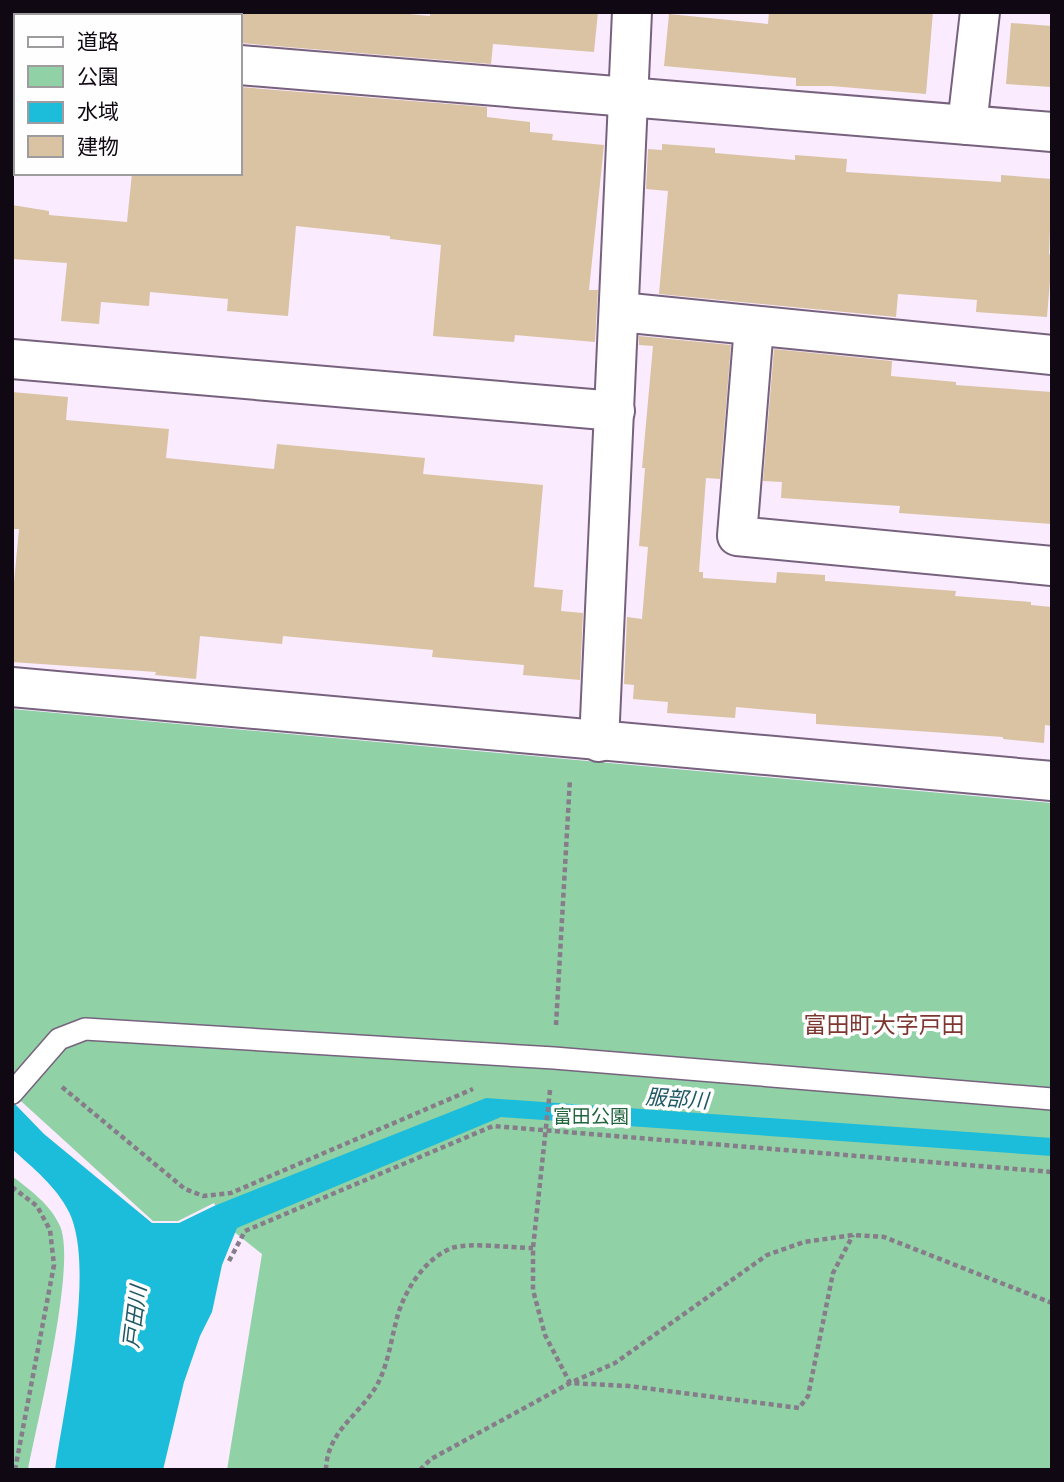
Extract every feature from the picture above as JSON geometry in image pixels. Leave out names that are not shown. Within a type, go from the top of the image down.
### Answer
[{"type":"street","points":[[586,741],[615,411],[632,12]]},
{"type":"street","points":[[967,125],[980,12]]},
{"type":"street","points":[[242,65],[1052,132]]},
{"type":"street","points":[[620,312],[1052,355]]},
{"type":"street","points":[[754,326],[737,536],[1052,566]]},
{"type":"street","points":[[12,359],[615,411]]},
{"type":"street","points":[[12,688],[1052,781]]},
{"type":"lane","points":[[12,1093],[59,1039],[85,1030],[554,1058],[1052,1099]]},
{"type":"path","points":[[554,1058],[586,741]]},
{"type":"path","points":[[34,1069],[185,1189],[203,1196],[231,1193],[474,1088]]},
{"type":"path","points":[[538,1088],[564,1091]]},
{"type":"path","points":[[550,1094],[533,1248],[533,1290],[545,1335],[570,1383]]},
{"type":"path","points":[[229,1261],[245,1231],[494,1126],[1052,1172]]},
{"type":"path","points":[[12,1187],[37,1206],[50,1230],[54,1265],[15,1470]]},
{"type":"path","points":[[570,1383],[629,1386],[799,1408],[808,1395],[833,1273],[853,1235]]},
{"type":"path","points":[[420,1470],[431,1459],[570,1383],[615,1363],[766,1255],[804,1242],[853,1235],[884,1237],[1052,1303]]},
{"type":"path","points":[[326,1470],[326,1454],[333,1438],[369,1400],[383,1375],[402,1302],[421,1272],[454,1247],[533,1248]]},
{"type":"green space","name":"富田公園","points":[[12,709],[1052,803],[1052,1470],[227,1470],[262,1254],[228,1227],[214,1203],[178,1221],[153,1221],[12,1093]]},
{"type":"green space","points":[[12,1176],[51,1211],[60,1226],[64,1246],[60,1308],[28,1470],[12,1470]]},
{"type":"water","name":"戸田川","points":[[486,1098],[1052,1138],[1052,1156],[501,1117],[237,1228],[222,1265],[212,1312],[200,1336],[184,1382],[163,1470],[55,1470],[76,1338],[79,1301],[77,1236],[69,1212],[58,1194],[12,1149],[12,1101],[44,1134],[152,1223],[179,1223],[214,1206]]},
{"type":"building","points":[[389,12],[430,16],[430,12],[598,12],[594,52],[493,44],[491,64],[242,43],[240,14]]},
{"type":"building","points":[[769,12],[933,12],[926,94],[831,86],[796,86],[796,78],[664,66],[669,14],[768,24]]},
{"type":"building","points":[[1011,23],[1052,26],[1052,87],[1006,84]]},
{"type":"building","points":[[242,87],[487,107],[487,117],[530,122],[530,132],[553,134],[552,140],[604,145],[589,290],[598,290],[595,342],[515,335],[514,342],[433,336],[441,245],[390,239],[390,236],[296,226],[288,316],[227,311],[228,299],[150,292],[149,306],[101,302],[99,324],[61,321],[67,263],[12,259],[12,205],[49,211],[49,215],[127,222],[132,175],[242,175]]},
{"type":"building","points":[[662,144],[715,148],[715,153],[795,160],[795,155],[847,159],[846,172],[1001,182],[1001,175],[1052,179],[1049,254],[1052,257],[1047,317],[976,312],[977,300],[898,294],[896,317],[659,294],[668,191],[646,189],[648,149],[662,150]]},
{"type":"building","points":[[639,336],[731,345],[720,479],[706,478],[699,572],[703,572],[703,578],[776,583],[777,572],[825,575],[825,581],[956,591],[955,596],[1031,602],[1031,605],[1052,607],[1052,726],[1045,725],[1044,743],[1003,737],[816,724],[816,714],[736,707],[735,718],[667,713],[668,702],[633,699],[634,685],[624,684],[627,617],[642,619],[648,547],[639,546],[645,468],[642,468],[653,346],[639,345]]},
{"type":"building","points":[[774,349],[892,361],[891,376],[956,382],[956,385],[1052,392],[1052,524],[899,513],[900,506],[781,498],[782,482],[763,481]]},
{"type":"building","points":[[12,392],[68,397],[66,420],[169,429],[166,458],[274,469],[277,444],[425,458],[423,474],[543,485],[534,587],[563,590],[561,611],[583,613],[580,680],[523,675],[524,665],[432,657],[433,650],[283,636],[282,644],[200,636],[196,679],[155,675],[156,672],[12,662],[12,603],[19,529],[12,529]]},
{"type":"district","name":"富田町大字戸田","points":[[884,1025]]},
{"type":"water label","name":"服部川","points":[[677,1099]]}]
